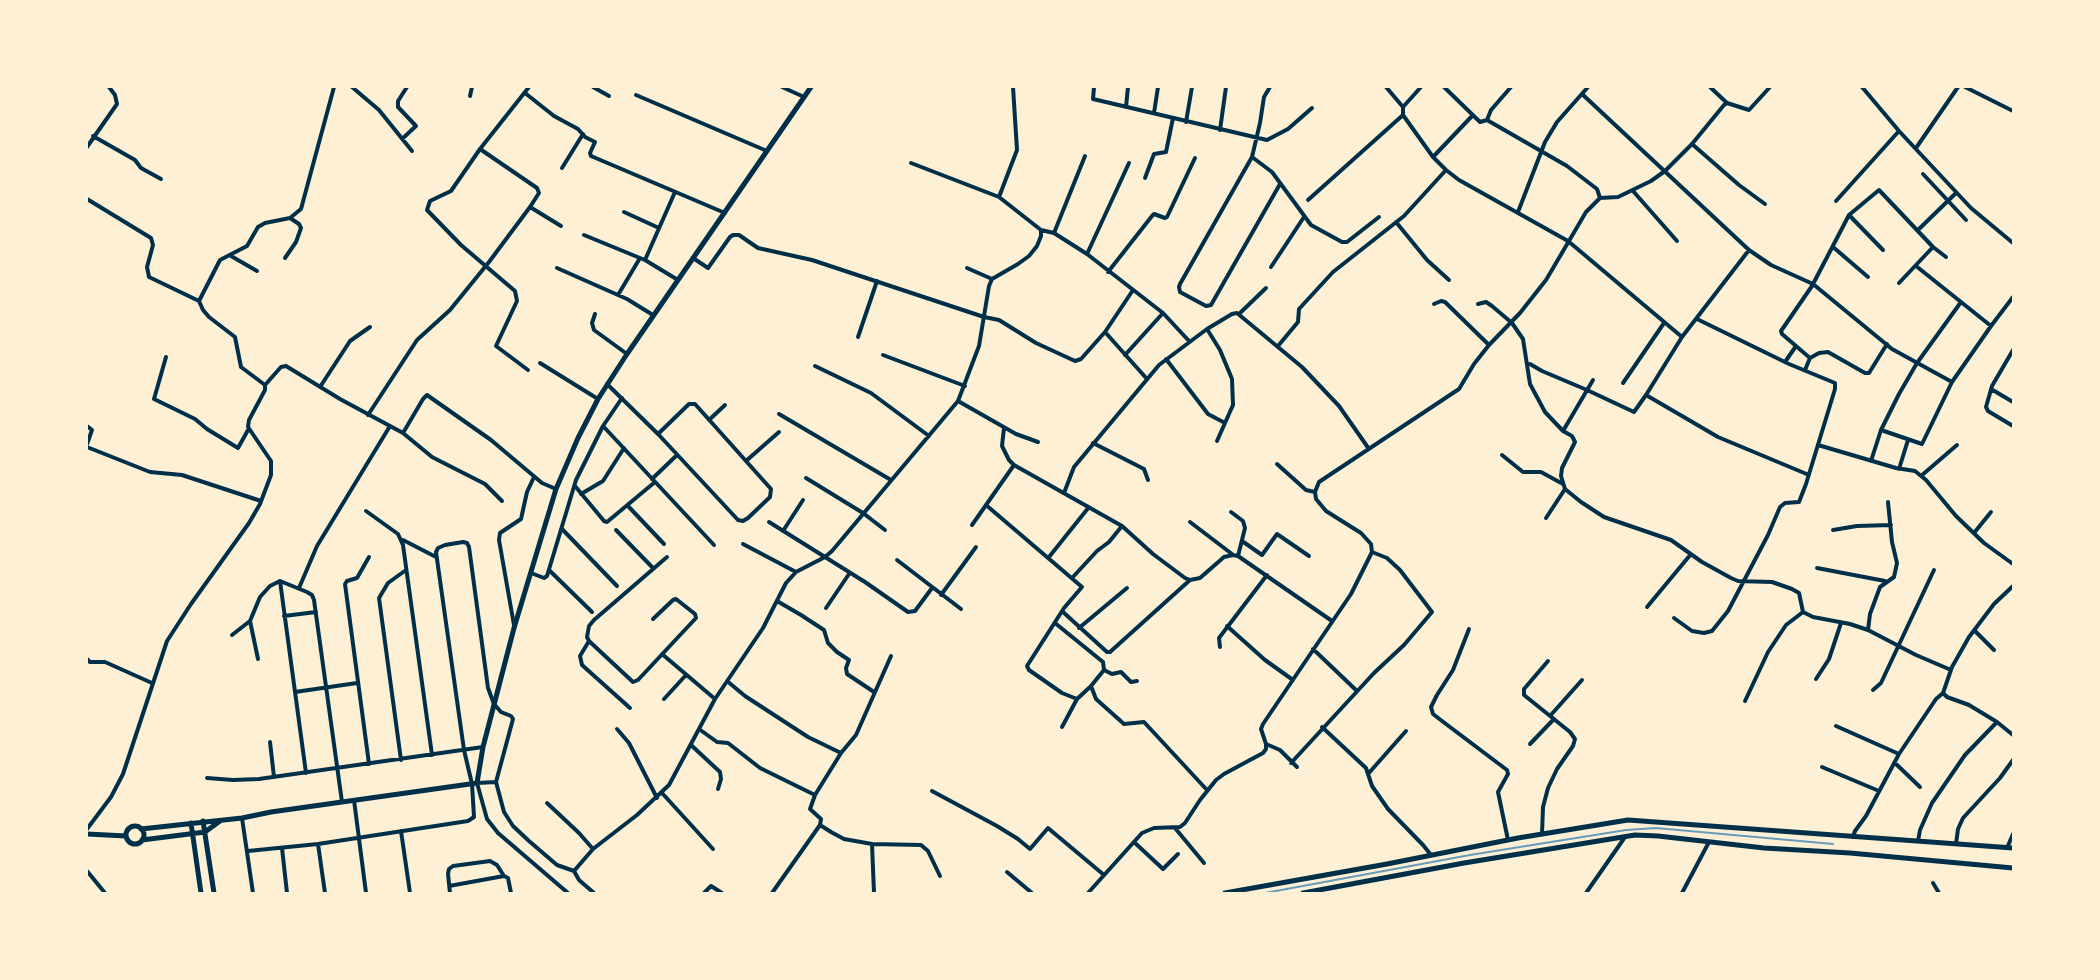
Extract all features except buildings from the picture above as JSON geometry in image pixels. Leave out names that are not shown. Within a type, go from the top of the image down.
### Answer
[{"type":"street","points":[[87,147],[117,104],[115,95],[109,87]]},
{"type":"street","points":[[199,301],[217,263],[247,246],[258,227],[290,218],[302,208],[334,87]]},
{"type":"street","points":[[352,87],[379,110],[412,151]]},
{"type":"street","points":[[402,139],[416,126],[398,107],[398,101],[406,87]]},
{"type":"street","points":[[470,96],[472,87]]},
{"type":"street","points":[[528,370],[496,346],[518,298],[515,291],[461,245],[427,210],[430,201],[451,191],[480,148],[530,87]]},
{"type":"street","points":[[593,87],[609,96]]},
{"type":"street","points":[[782,87],[805,98]]},
{"type":"street","points":[[248,851],[318,844],[471,820],[474,816],[483,747],[514,628],[533,574],[556,489],[578,438],[598,399],[609,386],[627,354],[812,87]]},
{"type":"street","points":[[999,197],[1016,153],[1013,87]]},
{"type":"street","points":[[1094,87],[1093,99],[1154,113],[1172,120],[1267,140],[1288,129],[1312,108]]},
{"type":"street","points":[[1126,107],[1128,87]]},
{"type":"street","points":[[1154,113],[1158,87]]},
{"type":"street","points":[[1186,122],[1192,87]]},
{"type":"street","points":[[1220,130],[1226,87]]},
{"type":"street","points":[[1270,87],[1264,97],[1252,155],[1180,284],[1180,292],[1206,306],[1211,305],[1280,184]]},
{"type":"street","points":[[1386,87],[1404,107]]},
{"type":"street","points":[[1308,200],[1403,115],[1404,107],[1421,87]]},
{"type":"street","points":[[1444,87],[1480,122],[1487,120],[1567,166],[1592,183],[1600,198]]},
{"type":"street","points":[[1487,120],[1491,110],[1511,87]]},
{"type":"street","points":[[1518,212],[1545,142],[1557,122],[1588,87]]},
{"type":"street","points":[[1710,87],[1728,103],[1749,110],[1770,87]]},
{"type":"street","points":[[1862,87],[1956,193],[1985,221],[2013,243]]},
{"type":"street","points":[[1916,148],[1958,87]]},
{"type":"street","points":[[1965,87],[2013,111]]},
{"type":"street","points":[[525,93],[552,115],[578,129],[595,142],[591,156],[725,213]]},
{"type":"street","points":[[1582,94],[1749,250],[1771,265],[1813,284],[1887,344],[1952,382]]},
{"type":"street","points":[[636,95],[768,152]]},
{"type":"street","points":[[1088,893],[1134,842],[1148,830],[1175,828],[1185,824],[1207,790],[1224,774],[1263,753],[1266,744],[1261,729],[1263,724],[1351,594],[1372,552],[1371,544],[1361,533],[1326,511],[1316,500],[1315,492],[1319,482],[1459,389],[1474,364],[1489,345],[1512,323],[1551,271],[1586,212],[1600,198],[1618,197],[1633,191],[1665,171],[1692,144],[1718,111],[1728,103]]},
{"type":"street","points":[[1433,157],[1473,114]]},
{"type":"street","points":[[1403,115],[1433,157],[1446,170],[1459,180],[1568,241],[1682,337]]},
{"type":"street","points":[[1145,178],[1154,154],[1166,152],[1172,120]]},
{"type":"street","points":[[1836,201],[1899,131]]},
{"type":"street","points":[[562,168],[583,134]]},
{"type":"street","points":[[93,136],[135,160],[141,168],[161,179]]},
{"type":"street","points":[[1692,144],[1739,185],[1766,204]]},
{"type":"street","points":[[368,415],[417,340],[450,310],[487,265],[539,193],[537,188],[480,148]]},
{"type":"street","points":[[1252,155],[1266,166],[1304,217],[1316,229],[1342,242],[1347,243],[1379,217]]},
{"type":"street","points":[[1054,233],[1085,156]]},
{"type":"street","points":[[1108,272],[1154,214],[1167,218],[1195,158]]},
{"type":"street","points":[[1087,254],[1129,163]]},
{"type":"street","points":[[911,164],[999,197],[1041,230],[1054,233],[1087,254],[1163,313],[1190,341]]},
{"type":"street","points":[[1278,346],[1298,322],[1301,305],[1341,265],[1404,216],[1446,170]]},
{"type":"street","points":[[1923,174],[1966,220]]},
{"type":"street","points":[[1810,358],[1781,331],[1813,284],[1849,215],[1879,190],[1933,247],[1947,257]]},
{"type":"street","points":[[1633,191],[1677,241]]},
{"type":"street","points":[[645,260],[675,192]]},
{"type":"street","points":[[1918,230],[1956,193]]},
{"type":"street","points":[[87,199],[151,238],[153,245],[147,267],[149,277],[199,301],[209,317],[236,337],[241,367],[265,385]]},
{"type":"street","points":[[530,207],[561,226]]},
{"type":"street","points":[[624,212],[659,228]]},
{"type":"street","points":[[1849,215],[1882,250]]},
{"type":"street","points":[[1271,267],[1304,217]]},
{"type":"street","points":[[285,258],[296,242],[301,228],[290,218]]},
{"type":"street","points":[[1396,222],[1428,260],[1449,280]]},
{"type":"street","points":[[574,871],[593,849],[662,793],[677,774],[715,699],[758,636],[786,583],[796,572],[825,557],[958,401],[979,346],[988,286],[992,279],[1029,256],[1037,246],[1041,230]]},
{"type":"street","points":[[584,235],[645,260],[678,280]]},
{"type":"street","points":[[694,259],[706,267],[710,266],[733,235],[739,235],[758,248],[812,260],[999,320],[1036,343],[1075,361],[1082,359],[1105,332],[1133,290]]},
{"type":"street","points":[[1833,247],[1868,277]]},
{"type":"street","points":[[1899,283],[1933,247]]},
{"type":"street","points":[[1530,364],[1634,412],[1682,337],[1749,250]]},
{"type":"street","points":[[230,255],[257,271]]},
{"type":"street","points":[[618,295],[640,258]]},
{"type":"street","points":[[1916,266],[1990,326]]},
{"type":"street","points":[[557,268],[618,295],[654,316]]},
{"type":"street","points":[[967,268],[992,279]]},
{"type":"street","points":[[858,337],[877,281]]},
{"type":"street","points":[[1239,314],[1266,288]]},
{"type":"street","points":[[1881,430],[1923,443],[1952,382],[2013,297]]},
{"type":"street","points":[[1434,304],[1445,302],[1489,345]]},
{"type":"street","points":[[1478,304],[1486,302],[1512,323],[1524,339],[1530,384],[1545,412],[1572,436],[1575,442],[1562,468],[1561,476],[1565,487]]},
{"type":"street","points":[[1871,461],[1881,430],[1917,363],[1961,302]]},
{"type":"street","points":[[1125,355],[1163,313]]},
{"type":"street","points":[[595,314],[592,323],[594,330],[627,354]]},
{"type":"street","points":[[1064,493],[1074,467],[1147,379],[1166,359],[1232,314],[1239,314],[1302,367],[1338,406],[1369,449]]},
{"type":"street","points":[[1674,618],[1692,632],[1704,633],[1712,631],[1728,611],[1780,507],[1785,503],[1799,502],[1835,389],[1835,383],[1785,362],[1697,319]]},
{"type":"street","points":[[1623,383],[1664,323]]},
{"type":"street","points":[[320,387],[350,341],[370,327]]},
{"type":"street","points":[[1207,329],[1221,350],[1232,379],[1233,405],[1217,441]]},
{"type":"street","points":[[1105,332],[1147,379]]},
{"type":"street","points":[[1805,370],[1810,358],[1819,353],[1828,352],[1865,373],[1869,373],[1887,344]]},
{"type":"street","points":[[1785,362],[1796,346]]},
{"type":"street","points":[[2013,350],[1991,389],[1986,407],[1988,411],[2013,426]]},
{"type":"street","points":[[883,355],[965,386]]},
{"type":"street","points":[[166,357],[154,399],[195,419],[238,448],[249,429],[249,420],[265,390],[265,385],[281,367],[286,366],[403,433],[432,457],[485,484],[502,501]]},
{"type":"street","points":[[1166,359],[1208,414],[1225,423]]},
{"type":"street","points":[[540,363],[598,399]]},
{"type":"street","points":[[815,366],[871,393],[929,436]]},
{"type":"street","points":[[1563,430],[1593,380]]},
{"type":"street","points":[[609,386],[738,520],[743,521],[770,497],[771,489],[692,403],[657,434]]},
{"type":"street","points":[[1991,389],[2013,402]]},
{"type":"street","points":[[403,433],[427,395],[491,440],[542,483],[556,489]]},
{"type":"street","points":[[1647,395],[1718,437],[1809,475]]},
{"type":"street","points":[[533,574],[542,578],[547,576],[574,486],[603,426],[622,398]]},
{"type":"street","points":[[958,401],[1004,428],[1038,442]]},
{"type":"street","points":[[709,420],[725,405]]},
{"type":"street","points":[[779,414],[891,480]]},
{"type":"street","points":[[87,426],[92,430],[87,446],[150,472],[182,476],[261,501]]},
{"type":"street","points":[[299,588],[317,546],[390,426]]},
{"type":"street","points":[[603,426],[714,545]]},
{"type":"street","points":[[1004,428],[1002,446],[1008,460],[1014,465],[1122,526],[1153,554],[1190,580]]},
{"type":"street","points":[[87,829],[111,797],[123,774],[167,641],[249,523],[261,501],[271,475],[272,460],[249,429]]},
{"type":"street","points":[[746,461],[779,432]]},
{"type":"street","points":[[1899,469],[1908,440]]},
{"type":"street","points":[[1093,443],[1144,469],[1148,480]]},
{"type":"street","points":[[1818,445],[1899,469],[1915,471],[1956,516],[2013,564]]},
{"type":"street","points":[[1921,476],[1957,445]]},
{"type":"street","points":[[581,494],[603,481],[624,448]]},
{"type":"street","points":[[574,486],[604,521],[608,522],[628,506],[677,455]]},
{"type":"street","points":[[1502,455],[1523,472],[1541,472],[1604,517],[1638,530],[1660,535],[1731,578],[1772,582],[1796,591],[1799,593],[1803,612]]},
{"type":"street","points":[[1276,464],[1306,490],[1315,492]]},
{"type":"street","points":[[972,525],[1014,465]]},
{"type":"street","points":[[514,628],[499,540],[500,533],[521,519],[527,492],[534,477]]},
{"type":"street","points":[[806,478],[863,513],[885,530]]},
{"type":"street","points":[[1546,518],[1565,487]]},
{"type":"street","points":[[783,531],[803,500]]},
{"type":"street","points":[[1868,630],[1870,614],[1880,587],[1894,577],[1897,563],[1888,502]]},
{"type":"street","points":[[986,505],[1081,585],[1082,589],[1069,602],[1027,666],[1029,670],[1062,693],[1077,699]]},
{"type":"street","points":[[628,506],[664,544]]},
{"type":"street","points":[[1049,557],[1089,507]]},
{"type":"street","points":[[366,511],[398,534],[401,539],[432,755]]},
{"type":"street","points":[[1231,512],[1243,521],[1245,528],[1236,555]]},
{"type":"street","points":[[1974,533],[1991,512]]},
{"type":"street","points":[[769,522],[865,582],[908,612],[915,611],[932,588]]},
{"type":"street","points":[[1190,522],[1332,621]]},
{"type":"street","points":[[1833,530],[1857,526],[1891,525]]},
{"type":"street","points":[[1072,578],[1122,526]]},
{"type":"street","points":[[561,528],[617,586]]},
{"type":"street","points":[[616,530],[653,568]]},
{"type":"street","points":[[1242,541],[1262,555],[1277,534],[1309,556]]},
{"type":"street","points":[[401,539],[436,558]]},
{"type":"street","points":[[568,893],[498,833],[487,819],[477,783],[464,750],[436,558],[438,548],[459,542],[468,544],[488,688],[494,704],[501,711],[512,716],[513,721],[496,782],[504,812],[513,826],[557,865],[574,871],[579,880],[594,893]]},
{"type":"street","points":[[743,544],[796,572]]},
{"type":"street","points":[[941,595],[976,548]]},
{"type":"street","points":[[1291,763],[1374,673],[1400,650],[1432,612],[1400,570],[1387,558],[1372,552]]},
{"type":"street","points":[[1647,607],[1691,554]]},
{"type":"street","points":[[1063,612],[1103,650],[1110,652],[1190,580],[1200,578],[1224,557],[1236,555]]},
{"type":"street","points":[[369,557],[357,578],[347,580],[345,584],[369,764]]},
{"type":"street","points":[[653,619],[676,599],[695,614],[694,621],[638,680],[633,682],[589,641],[587,632],[594,620],[667,557]]},
{"type":"street","points":[[897,560],[961,609]]},
{"type":"street","points":[[1817,568],[1886,582]]},
{"type":"street","points":[[401,760],[379,598],[388,583],[406,570]]},
{"type":"street","points":[[549,570],[592,612]]},
{"type":"street","points":[[1873,690],[1881,683],[1934,570]]},
{"type":"street","points":[[826,609],[849,574]]},
{"type":"street","points":[[1220,647],[1219,638],[1267,575]]},
{"type":"street","points":[[280,581],[306,773]]},
{"type":"street","points":[[232,635],[250,621],[260,597],[270,585],[280,581],[312,595],[342,802]]},
{"type":"street","points":[[1853,837],[1899,754],[1936,699],[1943,693],[1951,670],[1974,630],[1994,604],[2013,586]]},
{"type":"street","points":[[1079,628],[1127,588]]},
{"type":"street","points":[[777,601],[821,628],[828,643],[849,660],[846,668],[847,674],[874,692]]},
{"type":"street","points":[[284,616],[316,612]]},
{"type":"street","points":[[1803,612],[1813,617],[1868,630],[1951,670]]},
{"type":"street","points":[[1745,701],[1767,652],[1786,625],[1803,612]]},
{"type":"street","points":[[250,621],[258,659]]},
{"type":"street","points":[[1055,623],[1102,660],[1104,670]]},
{"type":"street","points":[[1816,679],[1829,658],[1841,623]]},
{"type":"street","points":[[1227,626],[1264,660],[1293,680]]},
{"type":"street","points":[[1469,629],[1453,670],[1431,707],[1433,714],[1507,770],[1508,774],[1498,792],[1508,841]]},
{"type":"street","points":[[1974,630],[1994,650]]},
{"type":"street","points":[[589,641],[580,656],[582,665],[630,708]]},
{"type":"street","points":[[1313,649],[1357,691]]},
{"type":"street","points":[[662,654],[715,699]]},
{"type":"street","points":[[772,893],[820,825],[821,819],[810,809],[841,753],[856,735],[891,656]]},
{"type":"street","points":[[87,659],[90,662],[105,663],[152,683]]},
{"type":"street","points":[[1542,834],[1543,807],[1548,788],[1575,739],[1524,695],[1524,689],[1548,661]]},
{"type":"street","points":[[1104,670],[1112,674],[1121,672],[1131,682],[1137,681]]},
{"type":"street","points":[[1062,727],[1077,699],[1104,670]]},
{"type":"street","points":[[664,699],[686,675]]},
{"type":"street","points":[[1530,744],[1582,680]]},
{"type":"street","points":[[727,681],[745,696],[808,737],[841,753]]},
{"type":"street","points":[[295,692],[357,683]]},
{"type":"street","points":[[1091,686],[1096,699],[1124,724],[1144,722],[1207,790]]},
{"type":"street","points":[[1943,693],[1947,697],[1969,705],[2013,735]]},
{"type":"street","points":[[1918,842],[1920,830],[1932,803],[1965,755],[1997,722]]},
{"type":"street","points":[[1836,726],[1899,754]]},
{"type":"street","points":[[1322,727],[1366,768],[1372,786],[1388,809],[1431,855]]},
{"type":"street","points":[[617,729],[629,743],[657,798]]},
{"type":"street","points":[[699,729],[717,742],[728,743],[760,768],[816,795]]},
{"type":"street","points":[[1368,774],[1406,731]]},
{"type":"street","points":[[270,742],[274,777]]},
{"type":"street","points":[[1266,744],[1280,750],[1296,767]]},
{"type":"street","points":[[691,745],[720,772],[721,779],[718,789]]},
{"type":"street","points":[[207,778],[233,780],[274,777],[483,747]]},
{"type":"street","points":[[1956,844],[1958,828],[1963,818],[2000,778],[2013,760]]},
{"type":"street","points":[[1894,763],[1920,788]]},
{"type":"street","points":[[1822,767],[1879,791]]},
{"type":"street","points":[[126,836],[129,828],[134,826],[141,829],[242,818],[354,800],[496,782]]},
{"type":"street","points":[[932,791],[1004,830],[1030,849],[1048,828],[1104,875]]},
{"type":"street","points":[[662,793],[713,849]]},
{"type":"street","points":[[354,800],[366,893]]},
{"type":"street","points":[[547,803],[593,849]]},
{"type":"street","points":[[242,818],[253,893]]},
{"type":"street","points":[[126,836],[131,843],[135,844],[142,840],[205,832],[220,820]]},
{"type":"street","points":[[1225,893],[1542,834],[1605,823],[1639,820],[2010,848],[2013,834]]},
{"type":"street","points":[[203,821],[214,893]]},
{"type":"street","points":[[191,823],[201,893]]},
{"type":"street","points":[[820,825],[844,839],[872,844],[921,845],[928,851],[940,876]]},
{"type":"street","points":[[1175,828],[1204,863]]},
{"type":"street","points":[[141,829],[142,840]]},
{"type":"street","points":[[401,831],[410,893]]},
{"type":"street","points":[[87,834],[126,836]]},
{"type":"street","points":[[1303,893],[1321,892],[1626,836],[1649,835],[1764,848],[1850,853],[2013,868]]},
{"type":"street","points":[[1586,893],[1626,836]]},
{"type":"street","points":[[1134,842],[1164,869],[1178,854]]},
{"type":"street","points":[[1682,893],[1709,842]]},
{"type":"street","points":[[318,844],[325,893]]},
{"type":"street","points":[[872,844],[874,893]]},
{"type":"street","points":[[282,848],[287,893]]},
{"type":"street","points":[[450,893],[449,869],[453,866],[490,861],[497,865],[508,878],[512,893]]},
{"type":"street","points":[[87,871],[105,893]]},
{"type":"street","points":[[1007,872],[1032,893]]},
{"type":"street","points":[[449,886],[504,876]]},
{"type":"street","points":[[1933,884],[1939,893]]},
{"type":"street","points":[[704,893],[711,886],[722,893]]},
{"type":"waterway","points":[[1265,893],[1470,855],[1626,830],[1656,828],[1833,844]]}]
